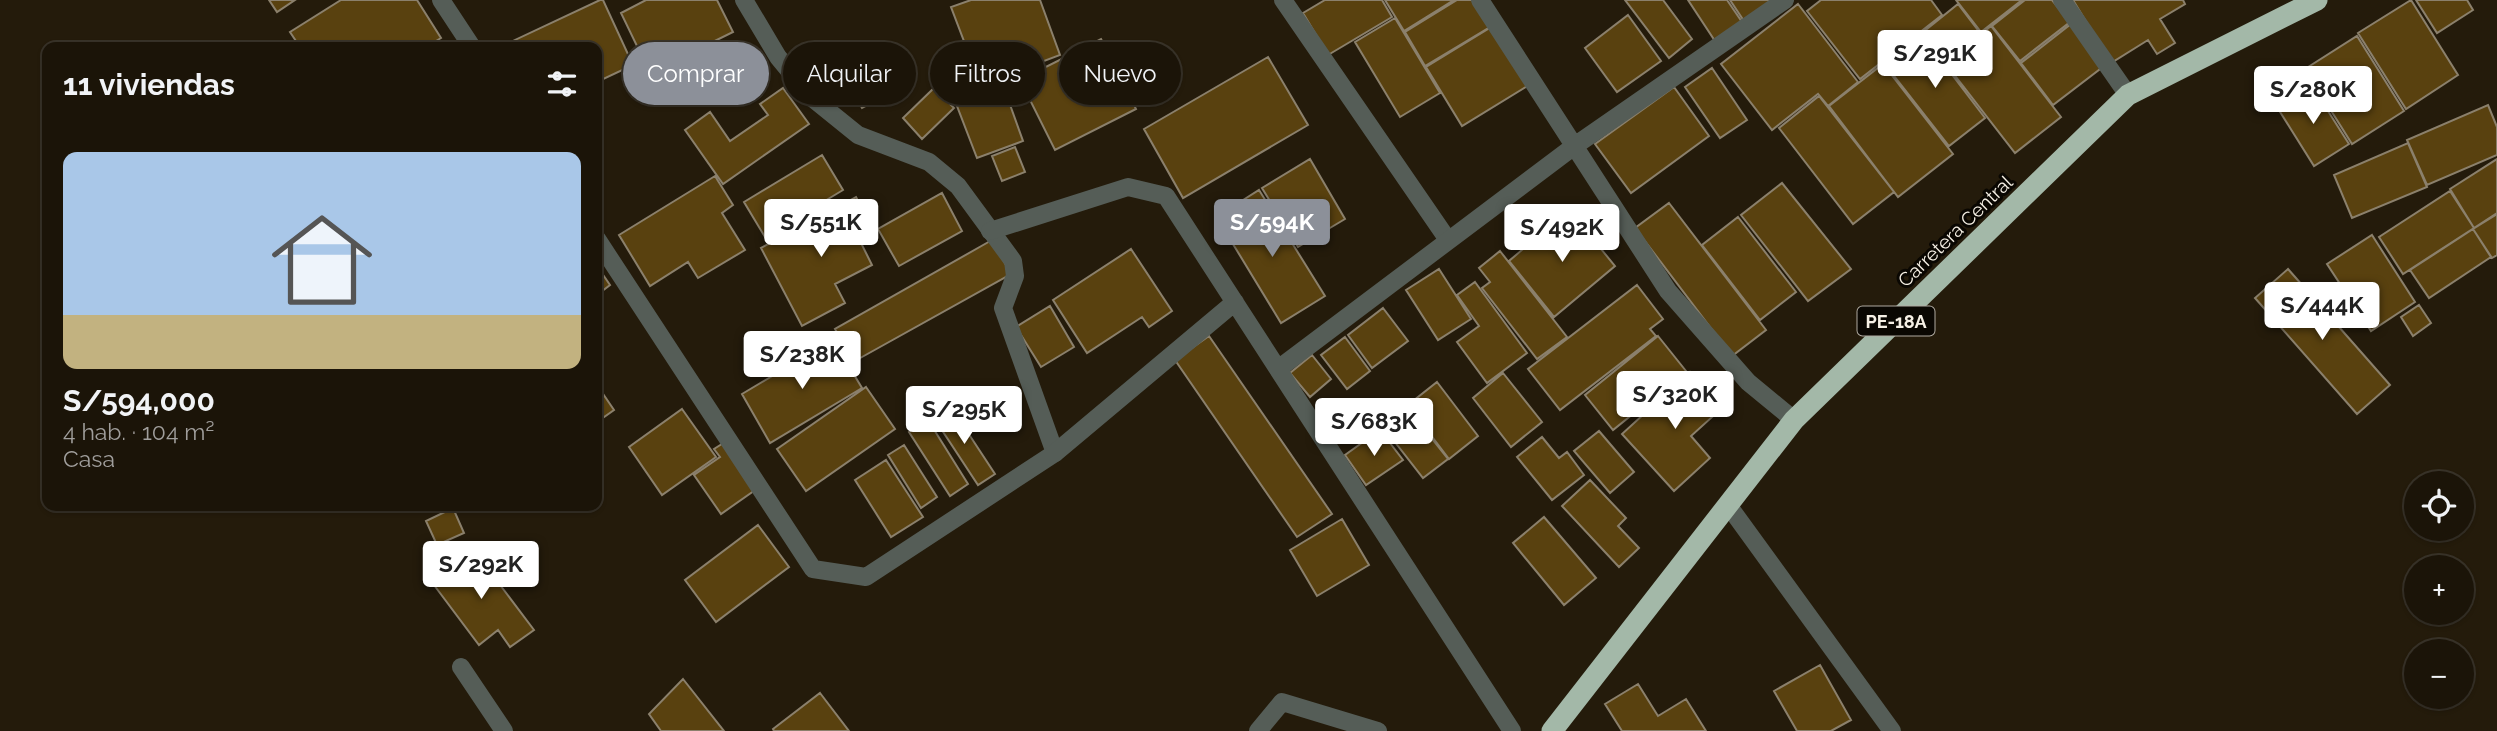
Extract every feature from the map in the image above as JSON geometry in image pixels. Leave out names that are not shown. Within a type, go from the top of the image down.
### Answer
[{"type":"highway","name":"Carretera Central","points":[[1552,731],[1794,420],[2128,95],[2318,0]]},
{"type":"street","points":[[441,0],[468,42]]},
{"type":"street","points":[[744,0],[778,57],[811,97],[858,135],[929,162],[958,186],[1013,261],[1015,276],[1003,308],[1055,453]]},
{"type":"street","points":[[1283,0],[1448,240]]},
{"type":"street","points":[[1480,0],[1668,291],[1748,382],[1794,420]]},
{"type":"street","points":[[1278,369],[1573,147],[1785,0]]},
{"type":"street","points":[[2062,0],[2128,95]]},
{"type":"street","points":[[990,231],[1128,187],[1166,196],[1512,731]]},
{"type":"street","points":[[602,247],[813,569],[866,577],[1055,453],[1235,302]]},
{"type":"street","points":[[1728,505],[1892,731]]},
{"type":"street","points":[[461,667],[504,731]]},
{"type":"street","points":[[1258,731],[1282,702],[1378,731]]},
{"type":"building","points":[[269,0],[295,0],[277,12]]},
{"type":"building","points":[[341,0],[417,0],[441,38],[434,42],[297,42],[290,32]]},
{"type":"building","points":[[603,0],[623,43],[623,70],[602,80],[602,42],[511,42]]},
{"type":"building","points":[[646,0],[717,0],[733,32],[713,42],[635,42],[621,13]]},
{"type":"building","points":[[971,0],[1040,0],[1059,55],[1045,61],[1045,42],[964,42],[951,7]]},
{"type":"building","points":[[1325,0],[1382,0],[1392,17],[1328,55],[1303,13]]},
{"type":"building","points":[[1385,0],[1454,0],[1404,31]]},
{"type":"building","points":[[1457,0],[1474,0],[1490,27],[1425,66],[1405,32]]},
{"type":"building","points":[[1625,0],[1663,0],[1692,39],[1669,58]]},
{"type":"building","points":[[1688,0],[1727,0],[1742,22],[1715,41]]},
{"type":"building","points":[[1730,0],[1775,0],[1744,21]]},
{"type":"building","points":[[1821,0],[1931,0],[1942,15],[1860,79],[1807,11]]},
{"type":"building","points":[[1956,0],[2022,0],[1981,32]]},
{"type":"building","points":[[2025,0],[2052,0],[2070,22],[2020,61],[1992,26]]},
{"type":"building","points":[[2073,0],[2183,0],[2185,4],[2160,19],[2175,43],[2157,54],[2148,40],[2111,63]]},
{"type":"building","points":[[2411,0],[2458,75],[2406,109],[2358,33]]},
{"type":"building","points":[[2416,0],[2467,0],[2473,10],[2437,33]]},
{"type":"building","points":[[1798,4],[1858,82],[1828,106],[1818,94],[1772,130],[1721,64]]},
{"type":"building","points":[[1958,4],[1981,34],[1991,26],[2061,117],[2015,153],[1922,33]]},
{"type":"building","points":[[1628,15],[1661,61],[1617,92],[1585,48]]},
{"type":"building","points":[[1395,18],[1440,93],[1400,117],[1355,42]]},
{"type":"building","points":[[2071,24],[2104,66],[2053,105],[2021,63]]},
{"type":"building","points":[[1493,26],[1529,85],[1462,126],[1426,67]]},
{"type":"building","points":[[1921,34],[1985,118],[1949,146],[1884,63]]},
{"type":"building","points":[[2357,36],[2404,111],[2352,144],[2305,69]]},
{"type":"building","points":[[1268,57],[1308,125],[1183,198],[1144,129]]},
{"type":"building","points":[[1059,60],[1059,105],[1134,105],[1136,109],[1055,150],[1032,105],[1045,105],[1045,67]]},
{"type":"building","points":[[1883,64],[1953,154],[1898,197],[1829,106]]},
{"type":"building","points":[[1712,68],[1747,120],[1720,138],[1685,87]]},
{"type":"building","points":[[2312,86],[2349,144],[2314,166],[2277,107]]},
{"type":"building","points":[[1674,87],[1709,136],[1631,193],[1595,144]]},
{"type":"building","points":[[783,88],[783,105],[795,105],[809,124],[723,184],[685,130],[710,112],[730,141],[768,115],[761,105],[769,105],[769,98]]},
{"type":"building","points":[[930,92],[930,105],[951,105],[954,108],[922,139],[903,118]]},
{"type":"building","points":[[1819,96],[1894,192],[1853,224],[1779,128]]},
{"type":"building","points":[[1010,105],[1023,141],[977,158],[957,106]]},
{"type":"building","points":[[2488,105],[2497,127],[2497,155],[2427,185],[2407,140]]},
{"type":"building","points":[[2408,143],[2427,187],[2352,218],[2334,175]]},
{"type":"building","points":[[1015,147],[1025,172],[1002,181],[992,156]]},
{"type":"building","points":[[822,155],[843,190],[765,237],[744,202]]},
{"type":"building","points":[[1310,159],[1345,219],[1298,247],[1262,188]]},
{"type":"building","points":[[2497,159],[2497,213],[2474,228],[2450,189]]},
{"type":"building","points":[[715,176],[733,205],[722,213],[745,250],[698,278],[688,262],[650,286],[619,235]]},
{"type":"building","points":[[1782,183],[1851,269],[1808,301],[1741,215]]},
{"type":"building","points":[[1259,190],[1325,296],[1281,323],[1222,226],[1246,211],[1240,202]]},
{"type":"building","points":[[2450,191],[2474,228],[2403,274],[2379,237]]},
{"type":"building","points":[[942,193],[962,231],[899,266],[878,229]]},
{"type":"building","points":[[856,197],[876,236],[861,243],[872,265],[835,284],[845,303],[802,326],[761,248]]},
{"type":"building","points":[[1669,203],[1766,330],[1732,356],[1635,228]]},
{"type":"building","points":[[1569,210],[1615,266],[1554,317],[1509,261]]},
{"type":"building","points":[[2497,214],[2497,255],[2492,258],[2473,229]]},
{"type":"building","points":[[1738,217],[1796,292],[1760,320],[1702,245]]},
{"type":"building","points":[[2473,229],[2491,257],[2429,298],[2410,270]]},
{"type":"building","points":[[2372,235],[2415,302],[2371,331],[2327,264]]},
{"type":"building","points":[[992,240],[1011,274],[853,362],[835,329]]},
{"type":"building","points":[[1131,249],[1172,311],[1149,327],[1142,317],[1087,353],[1053,300]]},
{"type":"building","points":[[1500,251],[1567,337],[1537,359],[1482,288],[1490,282],[1479,268]]},
{"type":"building","points":[[1439,269],[1471,319],[1438,340],[1406,290]]},
{"type":"building","points":[[2288,269],[2390,385],[2357,414],[2255,298]]},
{"type":"building","points":[[602,273],[610,285],[602,291]]},
{"type":"building","points":[[1475,282],[1527,353],[1487,383],[1457,342],[1479,326],[1457,295]]},
{"type":"building","points":[[1637,285],[1663,319],[1650,329],[1656,336],[1560,410],[1528,369]]},
{"type":"building","points":[[2419,305],[2431,323],[2413,336],[2401,317]]},
{"type":"building","points":[[1050,306],[1074,347],[1041,367],[1016,327]]},
{"type":"building","points":[[1383,308],[1408,341],[1372,368],[1348,335]]},
{"type":"building","points":[[1209,336],[1332,514],[1297,537],[1175,360]]},
{"type":"building","points":[[1658,336],[1686,371],[1613,430],[1585,395]]},
{"type":"building","points":[[1345,337],[1370,371],[1347,389],[1321,355]]},
{"type":"building","points":[[833,340],[862,388],[770,443],[742,394]]},
{"type":"building","points":[[1312,355],[1331,379],[1310,397],[1290,373]]},
{"type":"building","points":[[1690,372],[1722,408],[1691,436],[1710,458],[1674,491],[1622,434]]},
{"type":"building","points":[[1503,373],[1542,422],[1511,447],[1473,398]]},
{"type":"building","points":[[1437,382],[1478,436],[1449,459],[1408,405]]},
{"type":"building","points":[[866,387],[895,429],[806,491],[777,449]]},
{"type":"building","points":[[602,392],[614,410],[602,418]]},
{"type":"building","points":[[951,407],[995,474],[978,485],[934,418]]},
{"type":"building","points":[[682,409],[716,457],[662,495],[629,447]]},
{"type":"building","points":[[1409,410],[1448,459],[1423,478],[1384,428]]},
{"type":"building","points":[[928,420],[968,484],[950,496],[909,432]]},
{"type":"building","points":[[1380,430],[1403,460],[1366,485],[1345,455]]},
{"type":"building","points":[[1599,431],[1634,472],[1610,493],[1574,451]]},
{"type":"building","points":[[1542,437],[1559,458],[1567,452],[1584,475],[1552,500],[1517,457]]},
{"type":"building","points":[[725,442],[758,488],[721,514],[694,475],[720,457],[714,449]]},
{"type":"building","points":[[904,445],[937,497],[921,508],[888,455]]},
{"type":"building","points":[[886,460],[923,517],[891,537],[855,480]]},
{"type":"building","points":[[1590,480],[1626,518],[1618,526],[1639,548],[1619,567],[1562,506]]},
{"type":"building","points":[[447,511],[454,511],[464,533],[437,545],[426,521]]},
{"type":"building","points":[[1544,517],[1596,578],[1564,605],[1513,543]]},
{"type":"building","points":[[1342,519],[1369,565],[1317,596],[1290,550]]},
{"type":"building","points":[[758,525],[789,567],[716,622],[685,580]]},
{"type":"building","points":[[473,549],[534,630],[510,647],[498,630],[479,645],[431,581]]},
{"type":"building","points":[[1820,665],[1851,720],[1831,731],[1797,731],[1774,691]]},
{"type":"building","points":[[683,679],[724,731],[661,731],[649,714]]},
{"type":"building","points":[[1638,684],[1658,716],[1686,699],[1706,731],[1622,731],[1605,704]]},
{"type":"building","points":[[820,693],[849,731],[774,731],[773,729]]}]
